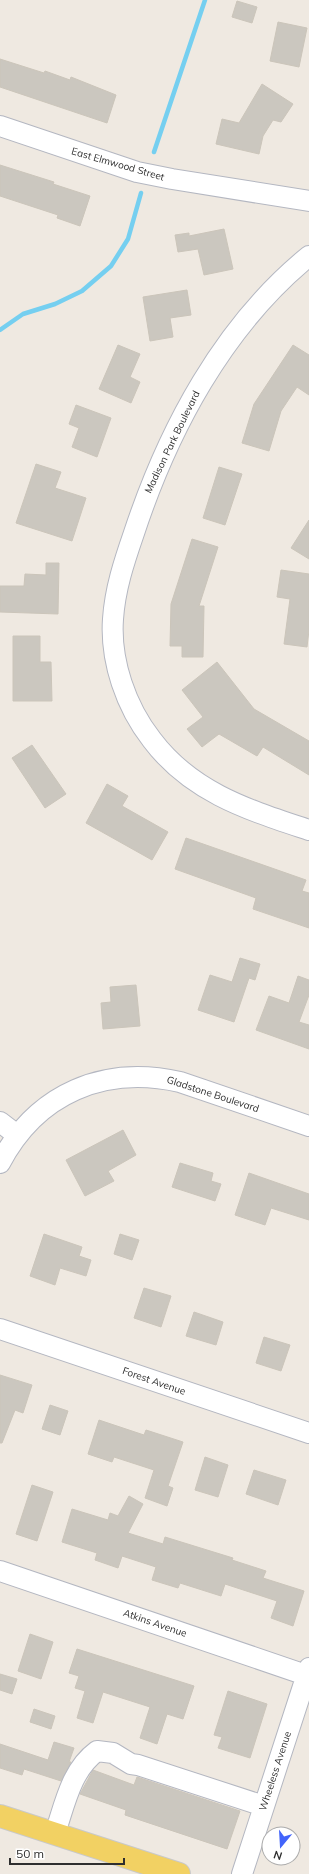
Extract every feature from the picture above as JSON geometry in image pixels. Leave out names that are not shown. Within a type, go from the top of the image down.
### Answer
[{"type":"main road","points":[[0,1816],[179,1874]]},
{"type":"street","name":"East Elmwood Street","points":[[0,126],[137,172],[309,201]]},
{"type":"street","name":"Madison Park Boulevard","points":[[309,256],[285,276],[255,308],[222,352],[184,413],[145,498],[121,572],[116,594],[113,620],[114,651],[124,688],[136,715],[153,742],[174,765],[199,785],[244,808],[309,830]]},
{"type":"street","name":"Gladstone Boulevard","points":[[0,1162],[10,1144],[28,1122],[49,1105],[77,1090],[104,1080],[133,1076],[162,1078],[180,1082],[309,1126]]},
{"type":"street","points":[[0,1122],[17,1135]]},
{"type":"street","name":"Forest Avenue","points":[[0,1329],[309,1433]]},
{"type":"street","name":"Atkins Avenue","points":[[0,1571],[308,1673]]},
{"type":"street","name":"Wheeless Avenue","points":[[242,1874],[308,1673]]},
{"type":"street","points":[[55,1833],[77,1771],[90,1756],[97,1751],[113,1753],[130,1764],[138,1765],[264,1806]]},
{"type":"building","points":[[237,1],[257,7],[252,23],[232,17]]},
{"type":"building","points":[[278,22],[307,28],[299,67],[270,61]]},
{"type":"building","points":[[0,59],[44,73],[45,71],[70,80],[71,77],[116,95],[107,123],[0,87]]},
{"type":"building","points":[[262,84],[293,104],[281,122],[273,120],[263,136],[259,154],[216,144],[222,119],[239,123]]},
{"type":"building","points":[[0,165],[54,182],[53,184],[90,196],[80,226],[57,218],[58,215],[0,196]]},
{"type":"building","points":[[224,229],[233,269],[204,275],[198,249],[178,252],[175,235],[189,233],[189,236]]},
{"type":"building","points":[[187,290],[191,315],[170,318],[173,337],[150,341],[143,297]]},
{"type":"building","points":[[118,345],[140,354],[130,377],[140,382],[131,403],[99,389]]},
{"type":"building","points":[[293,345],[309,355],[309,395],[297,387],[281,411],[269,451],[242,443],[254,404]]},
{"type":"building","points":[[76,405],[111,418],[97,457],[72,447],[79,428],[69,424]]},
{"type":"building","points":[[36,464],[61,472],[55,488],[86,498],[72,541],[16,523]]},
{"type":"building","points":[[219,467],[242,474],[225,525],[203,518]]},
{"type":"building","points":[[309,520],[309,559],[291,548]]},
{"type":"building","points":[[192,539],[218,547],[199,606],[204,606],[203,657],[182,657],[182,646],[170,646],[171,604]]},
{"type":"building","points":[[46,563],[59,563],[58,614],[0,612],[0,586],[24,586],[25,574],[46,575]]},
{"type":"building","points":[[281,570],[309,574],[309,630],[307,647],[284,644],[290,599],[277,597]]},
{"type":"building","points":[[13,636],[40,636],[40,662],[51,662],[52,701],[13,701]]},
{"type":"building","points":[[217,662],[254,709],[309,741],[309,775],[263,747],[257,756],[219,734],[202,747],[187,729],[203,717],[182,690]]},
{"type":"building","points":[[32,745],[66,794],[45,808],[12,758]]},
{"type":"building","points":[[107,784],[128,796],[122,806],[168,832],[152,860],[86,823]]},
{"type":"building","points":[[186,838],[306,880],[302,891],[309,893],[309,928],[253,909],[256,898],[175,869]]},
{"type":"building","points":[[240,958],[260,964],[255,980],[249,978],[234,1022],[198,1010],[210,975],[232,982]]},
{"type":"building","points":[[298,976],[309,980],[309,995],[299,1022],[309,1025],[309,1049],[256,1030],[269,996],[289,1003]]},
{"type":"building","points":[[136,985],[140,1026],[103,1029],[101,1003],[111,1002],[110,987]]},
{"type":"building","points":[[123,1130],[136,1155],[108,1171],[114,1181],[85,1196],[66,1160]]},
{"type":"building","points":[[180,1163],[213,1173],[211,1181],[221,1184],[215,1201],[172,1187]]},
{"type":"building","points":[[249,1173],[309,1194],[309,1220],[271,1208],[265,1225],[235,1215]]},
{"type":"building","points":[[44,1234],[82,1247],[79,1256],[91,1260],[86,1276],[60,1268],[55,1285],[30,1276]]},
{"type":"building","points":[[120,1234],[139,1240],[132,1260],[114,1254]]},
{"type":"building","points":[[144,1288],[171,1296],[161,1327],[134,1318]]},
{"type":"building","points":[[194,1312],[223,1322],[216,1345],[186,1336]]},
{"type":"building","points":[[264,1337],[290,1345],[281,1371],[256,1363]]},
{"type":"building","points":[[0,1375],[32,1385],[23,1413],[15,1410],[2,1443],[0,1443]]},
{"type":"building","points":[[50,1405],[68,1411],[60,1435],[42,1429]]},
{"type":"building","points":[[99,1420],[144,1435],[146,1430],[183,1442],[168,1486],[173,1488],[167,1506],[145,1498],[154,1470],[114,1457],[112,1462],[88,1454]]},
{"type":"building","points":[[205,1457],[228,1465],[218,1497],[195,1490]]},
{"type":"building","points":[[254,1470],[286,1480],[278,1505],[246,1494]]},
{"type":"building","points":[[32,1485],[53,1492],[37,1541],[16,1534]]},
{"type":"building","points":[[129,1496],[143,1504],[128,1533],[163,1544],[165,1537],[233,1558],[232,1560],[266,1571],[263,1578],[304,1591],[293,1626],[271,1618],[277,1601],[225,1584],[221,1596],[180,1583],[178,1588],[152,1580],[156,1567],[122,1556],[118,1568],[95,1560],[97,1553],[62,1542],[72,1509],[108,1520],[110,1513],[118,1516]]},
{"type":"building","points":[[30,1634],[53,1642],[41,1679],[18,1671]]},
{"type":"building","points":[[77,1649],[194,1686],[183,1719],[167,1714],[157,1744],[140,1738],[150,1707],[103,1692],[93,1723],[77,1718],[85,1691],[75,1688],[79,1676],[69,1673]]},
{"type":"building","points":[[0,1674],[17,1679],[12,1694],[0,1690]]},
{"type":"building","points":[[228,1691],[267,1704],[250,1758],[218,1748],[222,1737],[214,1735]]},
{"type":"building","points":[[34,1709],[55,1716],[51,1729],[30,1722]]},
{"type":"building","points":[[54,1742],[74,1748],[69,1762],[71,1762],[61,1781],[24,1769],[22,1775],[0,1768],[0,1744],[48,1760]]},
{"type":"building","points":[[93,1770],[134,1785],[137,1777],[240,1811],[227,1849],[125,1815],[126,1810],[80,1794]]},
{"type":"waterway","points":[[154,152],[205,0]]},
{"type":"waterway","points":[[0,330],[23,314],[55,304],[82,291],[111,266],[128,239],[141,193]]}]
